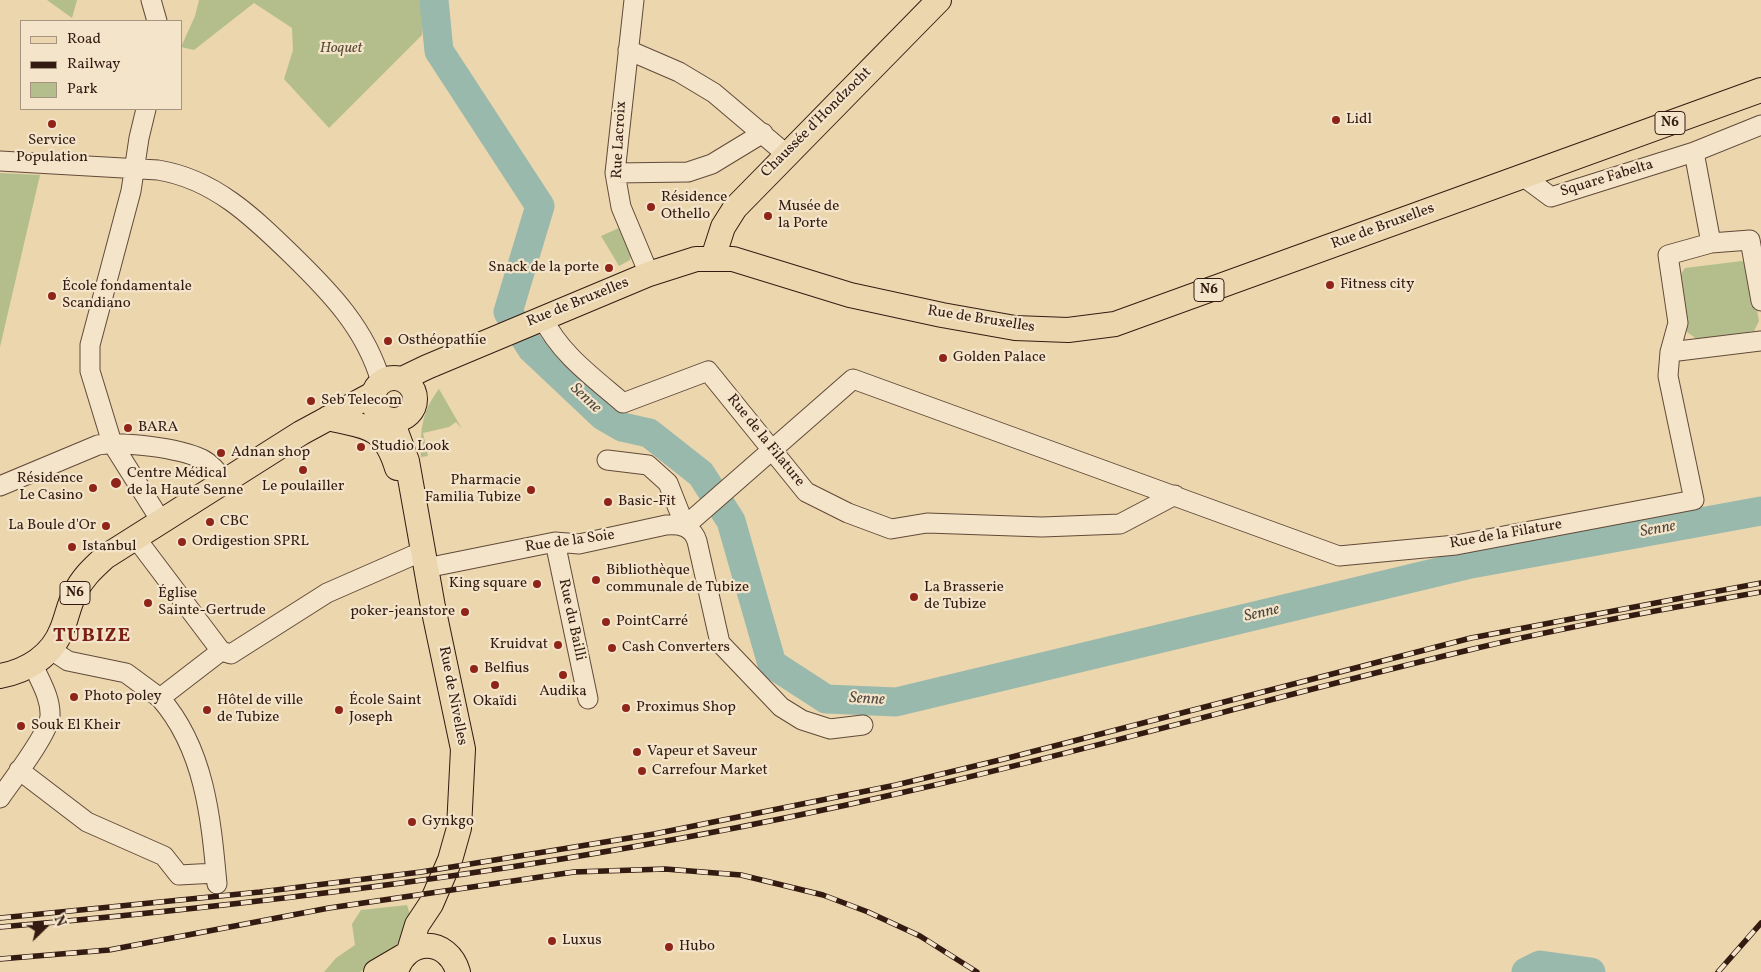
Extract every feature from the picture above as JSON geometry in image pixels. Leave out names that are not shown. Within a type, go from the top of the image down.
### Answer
[{"type":"main road","name":"Chaussée d'Hondzocht","points":[[713,258],[723,227],[735,208],[939,0]]},
{"type":"main road","name":"Rue de Bruxelles","points":[[391,392],[456,356],[539,319],[679,262],[713,258],[733,259],[850,294],[962,319],[1015,328],[1043,330],[1091,329],[1140,316],[1761,90]]},
{"type":"main road","name":"N6","points":[[42,657],[61,632],[75,593],[88,572],[105,557],[300,433],[333,416],[391,392]]},
{"type":"main road","name":"Rue de Nivelles","points":[[391,392],[463,749],[459,828],[450,860],[431,904],[417,925],[403,959]]},
{"type":"main road","points":[[333,416],[370,428],[381,438],[394,458],[400,478],[411,485]]},
{"type":"main road","points":[[0,676],[42,657]]},
{"type":"main road","points":[[431,904],[438,936],[452,962]]},
{"type":"main road","points":[[376,972],[428,946],[452,962]]},
{"type":"street","points":[[151,0],[157,20]]},
{"type":"street","name":"Rue Lacroix","points":[[634,0],[615,173],[622,207],[649,274]]},
{"type":"street","points":[[628,50],[679,72],[714,92],[786,154]]},
{"type":"street","points":[[146,110],[117,248],[90,345],[90,370],[112,443],[161,521]]},
{"type":"street","name":"Square Fabelta","points":[[1524,177],[1551,197],[1694,152],[1761,124]]},
{"type":"street","points":[[615,173],[688,172],[712,164],[763,133]]},
{"type":"street","points":[[1694,152],[1711,243]]},
{"type":"street","points":[[0,161],[135,167],[172,172],[210,187],[250,213],[328,291],[357,328],[391,392]]},
{"type":"street","points":[[1761,301],[1755,236],[1711,243],[1668,255],[1678,323],[1670,352],[1761,340]]},
{"type":"street","name":"Rue de la Filature","points":[[539,319],[551,335],[623,403],[708,371],[774,450],[806,492],[848,513],[891,529],[927,523],[1042,527],[1120,524],[1175,495]]},
{"type":"street","name":"Rue de la Filature","points":[[774,450],[853,379],[1339,556],[1456,546],[1694,500],[1668,376],[1670,352]]},
{"type":"street","points":[[0,486],[98,444],[112,443],[138,444],[202,458],[217,471],[224,481]]},
{"type":"street","points":[[685,526],[774,450]]},
{"type":"street","points":[[607,460],[648,465],[668,483],[685,526],[692,531],[697,541],[720,643],[781,707],[802,720],[830,729],[863,725]]},
{"type":"street","name":"Rue de la Soie","points":[[221,651],[231,654],[327,593],[424,560],[555,542],[579,544],[666,525],[677,524],[685,526]]},
{"type":"street","points":[[135,537],[221,651],[160,698]]},
{"type":"street","name":"Rue du Bailli","points":[[555,542],[588,699]]},
{"type":"street","points":[[0,798],[44,733],[50,718],[42,657],[126,673],[160,698],[180,724],[205,787],[210,814],[216,878],[179,875],[164,856],[87,822],[19,770]]},
{"type":"green space","points":[[47,0],[77,0],[72,18]]},
{"type":"green space","name":"Hoquet","points":[[199,0],[424,0],[422,35],[329,128],[284,79],[293,50],[292,28],[254,3],[194,50],[182,47],[182,45],[195,16]]},
{"type":"green space","points":[[0,173],[40,175],[0,347]]},
{"type":"green space","points":[[619,228],[631,255],[630,260],[619,266],[601,236]]},
{"type":"green space","points":[[1742,261],[1749,265],[1759,321],[1754,331],[1698,340],[1687,332],[1681,274],[1685,268]]},
{"type":"green space","points":[[439,389],[462,429],[456,422],[449,427],[423,433],[428,456],[421,457],[423,421],[433,397]]},
{"type":"green space","points":[[407,905],[411,918],[401,940],[387,954],[360,972],[324,972],[336,958],[355,945],[352,924],[361,910]]},
{"type":"waterway","name":"Senne","points":[[434,0],[439,51],[540,206],[508,312],[532,349],[603,416],[622,427],[649,433],[701,474],[731,521],[772,664],[826,699],[896,702],[1471,564],[1761,511]]},
{"type":"waterway","points":[[1526,972],[1540,965],[1591,972]]},
{"type":"railway","points":[[0,918],[260,892],[421,872],[654,834],[896,785],[1004,759],[1471,638],[1761,583]]},
{"type":"railway","points":[[0,927],[114,917],[340,891],[453,876],[677,839],[900,793],[1114,741],[1398,667],[1505,642],[1614,619],[1761,592]]},
{"type":"railway","points":[[0,959],[109,950],[329,908],[574,872],[665,869],[741,875],[823,895],[868,912],[920,936],[977,972]]},
{"type":"railway","points":[[1718,972],[1761,923]]},
{"type":"place","name":"Lidl","points":[[1336,120]]},
{"type":"place","name":"Service Population","points":[[52,124]]},
{"type":"place","name":"Résidence Othello","points":[[651,207]]},
{"type":"place","name":"Musée de la Porte","points":[[768,216]]},
{"type":"place","name":"Snack de la porte","points":[[609,268]]},
{"type":"place","name":"Fitness city","points":[[1330,285]]},
{"type":"place","name":"École fondamentale Scandiano","points":[[52,296]]},
{"type":"place","name":"Osthéopathie","points":[[388,341]]},
{"type":"place","name":"Golden Palace","points":[[943,358]]},
{"type":"place","name":"Seb Telecom","points":[[311,401]]},
{"type":"place","name":"BARA","points":[[128,428]]},
{"type":"place","name":"Studio Look","points":[[361,447]]},
{"type":"place","name":"Adnan shop","points":[[221,453]]},
{"type":"place","name":"Le poulailler","points":[[303,470]]},
{"type":"place","name":"Centre Médical de la Haute Senne","points":[[116,483]]},
{"type":"place","name":"Résidence Le Casino","points":[[93,488]]},
{"type":"place","name":"Pharmacie Familia Tubize","points":[[531,490]]},
{"type":"place","name":"Basic-Fit","points":[[608,502]]},
{"type":"place","name":"CBC","points":[[210,522]]},
{"type":"place","name":"La Boule d'Or","points":[[106,526]]},
{"type":"place","name":"Ordigestion SPRL","points":[[182,542]]},
{"type":"place","name":"Istanbul","points":[[72,547]]},
{"type":"place","name":"Bibliothèque communale de Tubize","points":[[596,580]]},
{"type":"place","name":"King square","points":[[537,584]]},
{"type":"place","name":"La Brasserie de Tubize","points":[[914,597]]},
{"type":"place","name":"Église Sainte-Gertrude","points":[[148,603]]},
{"type":"place","name":"poker-jeanstore","points":[[465,612]]},
{"type":"place","name":"PointCarré","points":[[606,622]]},
{"type":"place","name":"Kruidvat","points":[[558,645]]},
{"type":"place","name":"Cash Converters","points":[[612,648]]},
{"type":"place","name":"Belfius","points":[[474,669]]},
{"type":"place","name":"Audika","points":[[563,675]]},
{"type":"place","name":"Okaïdi","points":[[495,685]]},
{"type":"place","name":"Photo poley","points":[[74,697]]},
{"type":"place","name":"Proximus Shop","points":[[626,708]]},
{"type":"place","name":"Hôtel de ville de Tubize","points":[[207,710]]},
{"type":"place","name":"École Saint Joseph","points":[[339,710]]},
{"type":"place","name":"Souk El Kheir","points":[[21,726]]},
{"type":"place","name":"Vapeur et Saveur","points":[[637,752]]},
{"type":"place","name":"Carrefour Market","points":[[642,771]]},
{"type":"place","name":"Gynkgo","points":[[412,822]]},
{"type":"place","name":"Luxus","points":[[552,941]]},
{"type":"place","name":"Hubo","points":[[669,947]]},
{"type":"district","name":"TUBIZE","points":[[92,637]]}]
